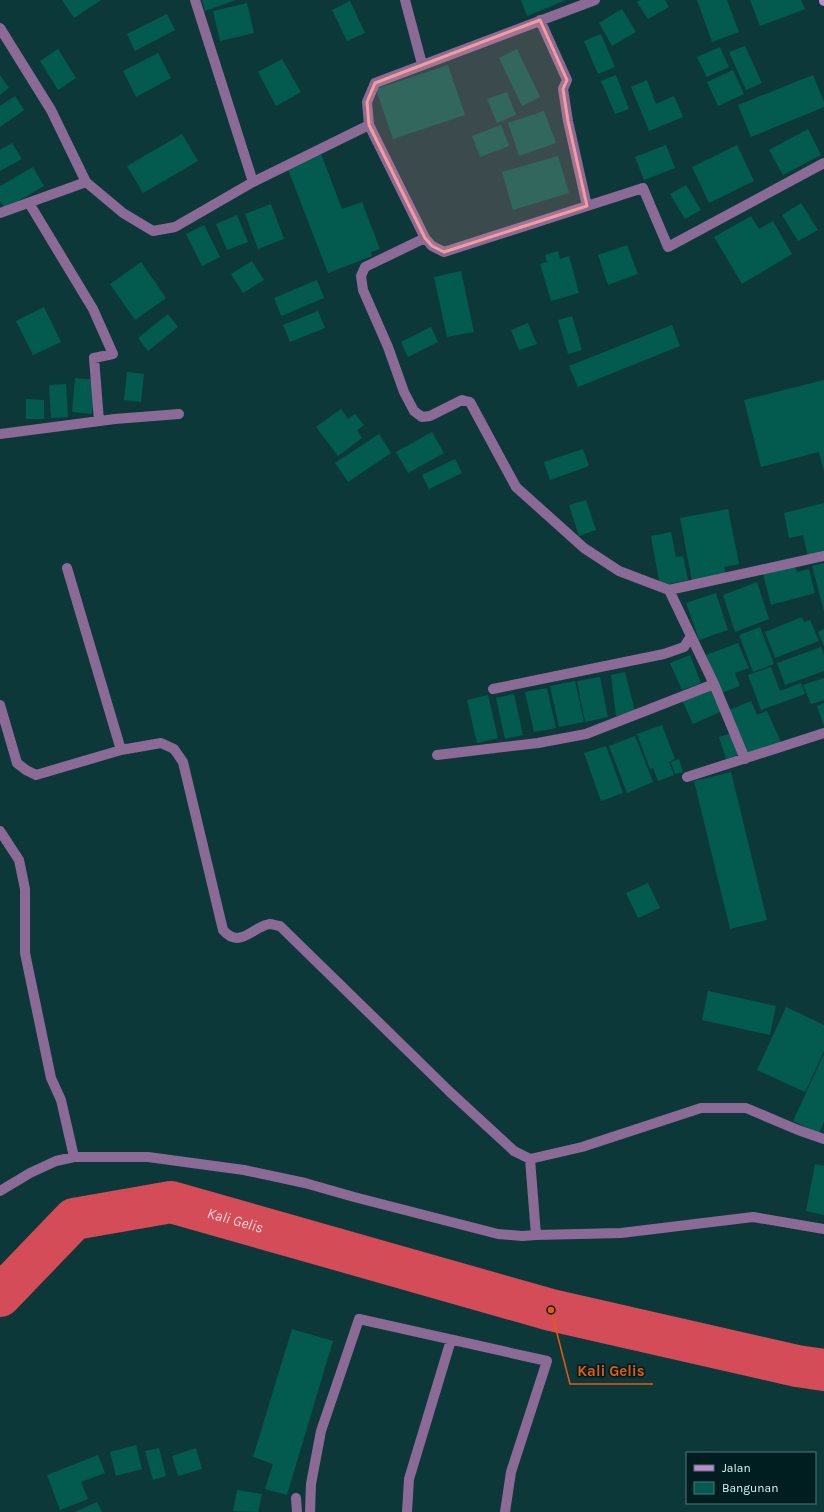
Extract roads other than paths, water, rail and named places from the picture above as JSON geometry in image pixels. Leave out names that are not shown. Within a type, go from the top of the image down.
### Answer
[{"type":"street","points":[[195,0],[253,182]]},
{"type":"street","points":[[405,0],[422,64]]},
{"type":"street","points":[[595,0],[374,83],[367,102],[369,125],[425,238],[432,246],[444,252],[644,188],[668,247],[824,163]]},
{"type":"street","points":[[540,20],[567,80],[563,89],[568,121],[587,206]]},
{"type":"street","points":[[0,28],[50,110],[86,182],[122,213],[153,231],[175,227],[253,182],[369,125]]},
{"type":"street","points":[[0,213],[86,182]]},
{"type":"street","points":[[29,203],[93,309],[113,354],[94,358],[99,421]]},
{"type":"street","points":[[425,238],[365,267],[361,276],[363,290],[381,327],[404,392],[414,411],[422,417],[430,416],[462,400],[470,402],[516,486],[584,548],[619,571],[669,590],[824,556]]},
{"type":"street","points":[[0,434],[99,421],[179,414]]},
{"type":"street","points":[[67,568],[121,750]]},
{"type":"street","points":[[669,590],[714,684],[745,760]]},
{"type":"street","points":[[493,689],[664,654],[684,647],[690,636]]},
{"type":"street","points":[[436,755],[538,743],[586,734],[714,684]]},
{"type":"street","points":[[0,705],[17,762],[26,770],[36,775],[121,750],[160,743],[174,749],[183,762],[223,930],[228,936],[238,938],[270,924],[280,926],[451,1093],[514,1151],[530,1159],[582,1147],[701,1108],[746,1108],[798,1130],[824,1139]]},
{"type":"street","points":[[687,777],[824,734]]},
{"type":"street","points":[[0,831],[19,860],[25,889],[25,953],[51,1078],[61,1100],[74,1157]]},
{"type":"street","points":[[0,1191],[30,1173],[56,1161],[74,1157],[148,1157],[244,1170],[305,1183],[498,1234],[522,1236],[621,1233],[753,1217],[824,1229]]},
{"type":"street","points":[[530,1159],[536,1235]]},
{"type":"street","points":[[310,1512],[311,1484],[321,1432],[359,1319],[547,1361],[511,1472],[505,1512]]},
{"type":"street","points":[[407,1512],[409,1479],[451,1340]]},
{"type":"street","points":[[296,1498],[297,1512]]},
{"type":"waterway","name":"Kali Gelis","points":[[0,1296],[74,1219],[171,1202],[551,1310],[797,1366],[824,1370]]},
{"type":"place","name":"Kali Gelis","points":[[551,1310]]}]
